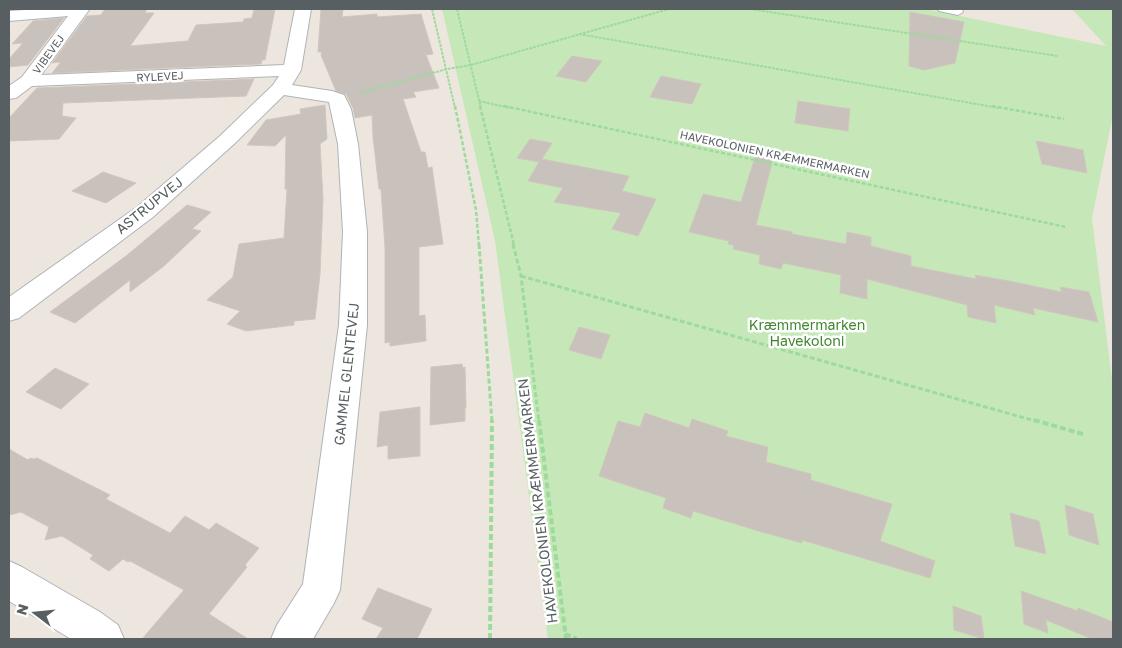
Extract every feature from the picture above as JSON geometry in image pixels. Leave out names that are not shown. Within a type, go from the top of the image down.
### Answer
[{"type":"street","points":[[9,16],[81,9]]},
{"type":"street","name":"VIBEVEJ","points":[[9,94],[28,81],[81,9]]},
{"type":"street","points":[[303,9],[286,79],[337,99]]},
{"type":"street","name":"RYLEVEJ","points":[[28,81],[286,79]]},
{"type":"street","name":"ASTRUPVEJ","points":[[14,302],[145,212],[227,140],[286,79]]},
{"type":"street","name":"GAMMEL GLENTEVEJ","points":[[291,639],[321,590],[353,325],[355,232],[348,144],[341,109],[337,99]]},
{"type":"street","points":[[9,580],[86,626],[104,639]]},
{"type":"lane","points":[[942,9],[958,12],[957,9]]},
{"type":"path","points":[[432,9],[447,69],[476,210],[478,230],[493,435],[490,639]]},
{"type":"path","name":"HAVEKOLONIEN KRÆMMERMARKEN","points":[[457,9],[521,276],[565,637],[577,639]]},
{"type":"path","points":[[337,99],[447,69],[471,65],[669,9]]},
{"type":"path","points":[[750,9],[1058,56]]},
{"type":"path","points":[[578,34],[1064,119]]},
{"type":"path","name":"HAVEKOLONIEN KRÆMMERMARKEN","points":[[479,101],[1066,227]]},
{"type":"path","points":[[521,276],[1086,435]]},
{"type":"green space","name":"Kræmmermarken Havekoloni","points":[[442,9],[926,9],[1106,46],[1072,9],[1113,9],[1113,115],[1092,218],[1113,388],[1113,639],[548,639],[495,241]]},
{"type":"building","points":[[105,9],[147,9],[145,13],[154,13],[130,46],[188,41],[196,25],[243,22],[244,19],[252,18],[254,10],[275,9],[265,60],[262,60],[261,64],[52,73],[61,62],[52,63],[87,16],[101,15]]},
{"type":"building","points":[[321,9],[343,9],[342,17],[377,14],[377,17],[421,14],[433,54],[426,55],[439,88],[413,92],[416,97],[403,99],[421,152],[425,152],[428,168],[432,167],[443,244],[419,247],[419,316],[425,315],[426,341],[390,346],[390,342],[385,343],[385,248],[381,189],[379,189],[372,115],[355,118],[353,108],[346,94],[336,91],[321,55],[322,52],[318,52]]},
{"type":"building","points":[[910,12],[964,22],[955,63],[924,70],[909,66]]},
{"type":"building","points":[[64,18],[28,65],[9,67],[9,59],[23,43],[12,44],[33,21]]},
{"type":"building","points":[[572,56],[602,61],[586,82],[556,76]]},
{"type":"building","points":[[661,76],[701,84],[692,104],[650,97]]},
{"type":"building","points":[[254,79],[246,96],[63,103],[62,116],[76,118],[59,139],[9,141],[9,118],[37,88]]},
{"type":"building","points":[[798,101],[850,109],[848,131],[795,123]]},
{"type":"building","points":[[325,105],[327,139],[320,144],[323,199],[320,274],[315,319],[294,321],[294,325],[246,331],[227,324],[240,311],[207,300],[233,277],[239,244],[284,238],[287,189],[285,189],[286,135],[275,146],[247,145],[266,120],[301,114],[300,109]]},
{"type":"building","points":[[530,139],[552,143],[542,159],[629,176],[622,191],[656,199],[638,236],[612,229],[621,213],[554,202],[563,188],[528,181],[539,162],[517,158]]},
{"type":"building","points":[[1036,141],[1083,150],[1087,173],[1042,164]]},
{"type":"building","points":[[756,154],[773,159],[756,225],[846,244],[847,232],[871,237],[871,246],[911,256],[911,266],[976,279],[975,275],[1062,292],[1060,287],[1089,292],[1098,322],[1033,308],[1035,315],[994,305],[996,323],[968,317],[967,305],[867,279],[867,299],[840,293],[841,275],[783,263],[781,269],[759,264],[760,255],[733,249],[734,245],[728,244],[729,241],[689,232],[703,194],[741,202]]},
{"type":"building","points":[[103,172],[136,183],[106,203],[72,191]]},
{"type":"building","points":[[187,205],[211,212],[192,229],[201,231],[164,266],[130,292],[130,280],[75,323],[50,312],[126,256]]},
{"type":"building","points":[[579,327],[610,335],[601,359],[569,350]]},
{"type":"building","points":[[462,364],[463,368],[465,367],[465,421],[430,425],[431,367]]},
{"type":"building","points":[[55,368],[89,384],[61,409],[26,392]]},
{"type":"building","points":[[420,407],[420,456],[388,459],[388,445],[377,447],[380,412]]},
{"type":"building","points":[[645,413],[689,428],[692,419],[728,431],[726,436],[768,447],[766,462],[811,474],[811,480],[892,504],[880,541],[935,561],[930,578],[802,540],[802,543],[693,511],[691,518],[663,508],[666,498],[599,476],[618,421],[640,427]]},
{"type":"building","points":[[9,449],[28,460],[30,458],[37,458],[110,495],[106,499],[170,533],[185,516],[209,530],[216,523],[259,548],[245,565],[247,567],[209,614],[248,639],[142,639],[184,590],[123,559],[109,571],[90,559],[93,555],[62,536],[45,540],[49,527],[21,512],[9,515]]},
{"type":"building","points":[[1065,505],[1093,514],[1099,545],[1069,535]]},
{"type":"building","points":[[1010,513],[1039,521],[1046,554],[1015,546]]},
{"type":"building","points":[[378,588],[432,609],[417,639],[376,639],[383,628],[362,619]]},
{"type":"building","points":[[1021,591],[1078,611],[1078,608],[1113,622],[1113,639],[1092,639],[1046,620],[1048,633],[1024,624]]},
{"type":"building","points":[[953,606],[981,616],[984,639],[954,630]]}]
